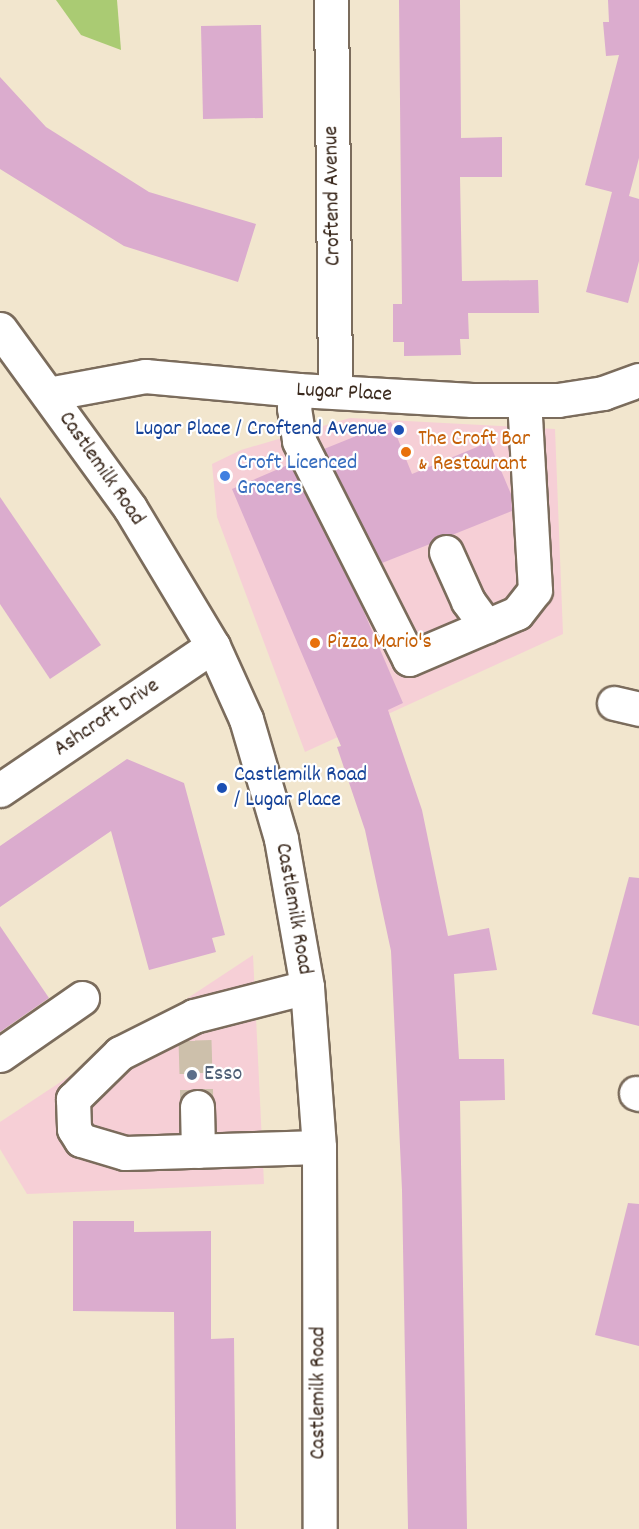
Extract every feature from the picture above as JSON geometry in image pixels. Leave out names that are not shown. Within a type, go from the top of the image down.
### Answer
[{"type":"street","name":"Croftend Avenue","points":[[331,0],[335,392]]},
{"type":"street","name":"Castlemilk Road","points":[[0,329],[130,508],[213,646],[246,719],[281,839],[307,987],[318,1147],[320,1529]]},
{"type":"street","name":"Lugar Place","points":[[48,394],[145,376],[298,390],[558,400],[603,393],[639,380]]},
{"type":"street","points":[[298,390],[294,408],[299,441],[409,658],[517,613],[535,590],[524,400]]},
{"type":"street","points":[[446,552],[468,601],[486,626]]},
{"type":"street","name":"Ashcroft Drive","points":[[0,790],[213,646]]},
{"type":"street","points":[[307,987],[120,1053],[93,1076],[73,1099],[74,1129],[81,1140],[103,1150],[125,1154],[318,1147]]},
{"type":"street","points":[[0,1055],[82,998]]},
{"type":"street","points":[[197,1107],[198,1151]]},
{"type":"shaded area","points":[[350,418],[555,429],[563,634],[305,752],[217,517],[212,464],[241,450]]},
{"type":"shaded area","points":[[253,955],[264,1184],[27,1194],[0,1149],[0,1122]]},
{"type":"green space","points":[[56,0],[117,0],[121,50],[81,35]]},
{"type":"building","points":[[399,0],[460,0],[461,138],[502,137],[502,177],[460,177],[462,281],[538,280],[539,313],[468,313],[469,339],[460,339],[461,355],[404,356],[404,342],[393,342],[393,304],[402,304]]},
{"type":"building","points":[[608,0],[639,0],[639,158],[629,196],[639,199],[639,261],[628,303],[586,292],[612,192],[585,185],[619,55],[606,56],[603,22],[609,22]]},
{"type":"building","points":[[261,25],[263,118],[203,119],[201,26]]},
{"type":"building","points":[[0,77],[46,127],[149,192],[256,224],[238,282],[124,246],[0,169]]},
{"type":"building","points":[[391,422],[412,474],[489,442],[511,494],[512,511],[452,535],[439,535],[430,544],[382,563],[324,449]]},
{"type":"building","points":[[290,464],[361,605],[403,703],[388,710],[422,810],[448,936],[489,928],[497,970],[454,974],[459,1059],[504,1059],[505,1100],[460,1101],[467,1529],[408,1529],[402,1190],[391,951],[365,830],[337,747],[341,746],[232,489]]},
{"type":"building","points":[[0,497],[101,645],[50,679],[0,604]]},
{"type":"building","points":[[127,759],[184,783],[225,935],[212,938],[216,952],[149,970],[111,831],[0,907],[0,846]]},
{"type":"building","points":[[629,877],[639,878],[639,1026],[592,1014]]},
{"type":"building","points":[[0,926],[49,998],[0,1032]]},
{"type":"building","points":[[628,1203],[639,1204],[639,1346],[595,1335]]},
{"type":"building","points":[[73,1221],[134,1221],[134,1232],[211,1231],[211,1339],[234,1338],[236,1529],[176,1529],[174,1312],[73,1311]]},
{"type":"tunnel","points":[[195,1040],[197,1107]]},
{"type":"place","name":"Lugar Place / Croftend Avenue","points":[[399,430]]},
{"type":"place","name":"The Croft Bar & Restaurant","points":[[406,452]]},
{"type":"place","name":"Croft Licenced Grocers","points":[[225,476]]},
{"type":"place","name":"Pizza Mario's","points":[[315,643]]},
{"type":"place","name":"Castlemilk Road / Lugar Place","points":[[222,788]]},
{"type":"place","name":"Esso","points":[[192,1075]]}]
